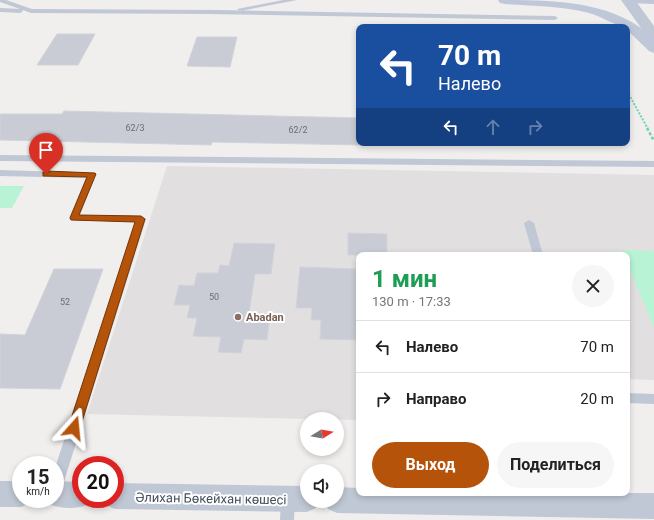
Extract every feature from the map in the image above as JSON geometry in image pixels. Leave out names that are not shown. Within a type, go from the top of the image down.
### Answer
[{"type":"main road","points":[[504,0],[562,3],[601,12],[627,24]]},
{"type":"main road","points":[[629,0],[654,0]]},
{"type":"main road","points":[[630,26],[640,32],[654,48]]},
{"type":"street","points":[[629,0],[654,36]]},
{"type":"street","points":[[0,494],[12,494]]},
{"type":"street","name":"Әлихан Бөкейхан көшесі","points":[[124,497],[294,506]]},
{"type":"street","points":[[344,500],[607,499],[654,506]]},
{"type":"lane","points":[[0,0],[31,11]]},
{"type":"lane","points":[[212,13],[294,0]]},
{"type":"lane","points":[[0,10],[555,18]]},
{"type":"lane","points":[[0,158],[654,164]]},
{"type":"lane","points":[[0,174],[92,174],[74,218],[141,219],[64,460]]},
{"type":"lane","points":[[529,223],[537,252]]},
{"type":"lane","points":[[630,398],[654,399]]},
{"type":"path","points":[[630,97],[654,141]]},
{"type":"shaded area","name":"Abadan","points":[[167,166],[654,175],[654,380],[630,379],[630,252],[356,252],[356,420],[344,420],[344,412],[300,412],[300,419],[87,414]]},
{"type":"green space","points":[[0,186],[24,186],[12,208],[0,208]]},
{"type":"green space","points":[[622,250],[654,251],[654,328],[630,270],[630,252],[623,252]]},
{"type":"building","points":[[57,34],[95,34],[78,65],[37,65]]},
{"type":"building","points":[[197,37],[237,37],[230,67],[187,66]]},
{"type":"building","points":[[64,111],[356,118],[356,145],[212,142],[211,145],[0,140],[0,114],[62,114]]},
{"type":"building","points":[[348,233],[387,234],[387,252],[356,252],[356,255],[348,255]]},
{"type":"building","points":[[234,243],[275,244],[271,274],[255,274],[249,313],[270,314],[267,340],[244,339],[241,353],[218,352],[221,337],[193,336],[197,318],[187,318],[190,305],[174,305],[179,285],[194,286],[197,273],[218,273],[220,265],[229,266]]},
{"type":"building","points":[[300,267],[356,269],[356,340],[320,339],[321,320],[311,320],[312,308],[296,308]]},
{"type":"building","points":[[54,269],[103,269],[60,389],[0,388],[0,334],[25,335]]},
{"type":"place","name":"Abadan","points":[[238,317]]},
{"type":"route","points":[[46,174],[92,174],[74,218],[141,219],[74,428]]}]
